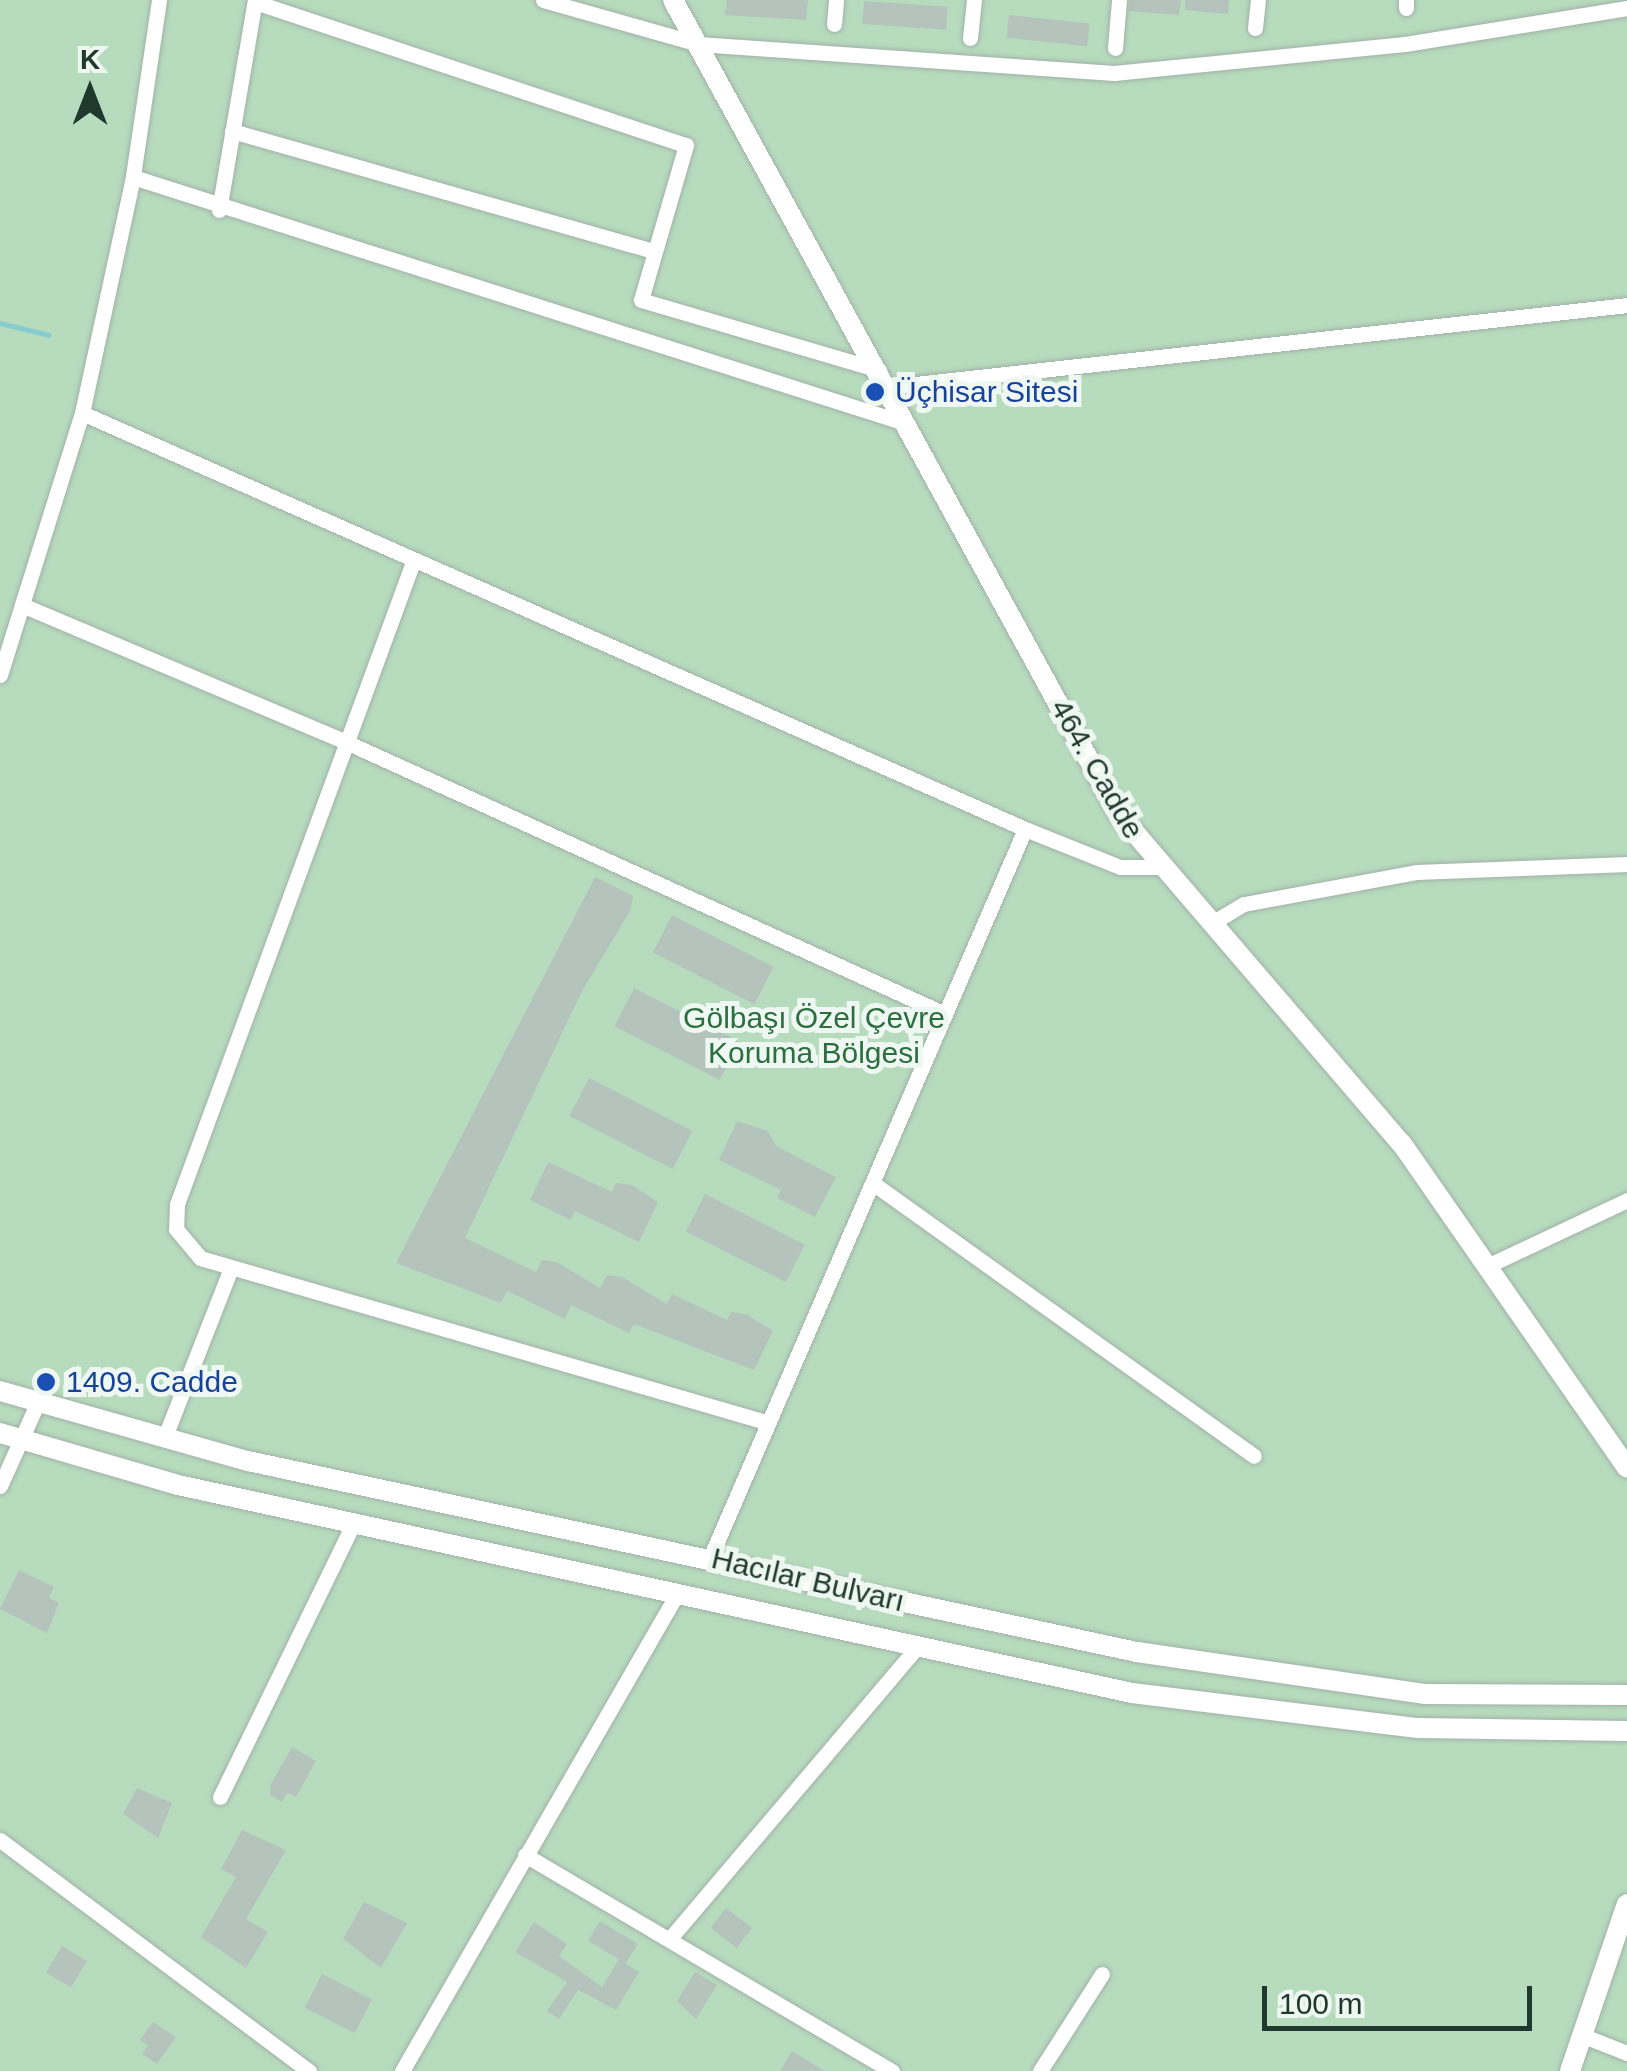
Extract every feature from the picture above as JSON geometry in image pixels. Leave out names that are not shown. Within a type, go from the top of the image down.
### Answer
[{"type":"main road","name":"464. Cadde","points":[[672,0],[908,424],[1100,783],[1160,868],[1340,1066],[1489,1266],[1627,1468]]},
{"type":"main road","name":"Hacılar Bulvarı","points":[[0,1391],[164,1439],[1090,1643],[1309,1680],[1462,1696],[1627,1694]]},
{"type":"main road","name":"Hacılar Bulvarı","points":[[0,1433],[353,1524],[1132,1693],[1286,1716],[1505,1734],[1627,1731]]},
{"type":"main road","points":[[1570,2071],[1627,1904]]},
{"type":"street","points":[[0,675],[82,414],[132,177],[160,0]]},
{"type":"street","points":[[543,0],[698,44],[1114,72],[1405,44],[1627,8]]},
{"type":"street","points":[[834,24],[836,0]]},
{"type":"street","points":[[970,38],[974,0]]},
{"type":"street","points":[[1115,48],[1118,0]]},
{"type":"street","points":[[1255,28],[1258,0]]},
{"type":"street","points":[[219,210],[255,1],[686,145],[641,300],[883,379],[1627,305]]},
{"type":"street","points":[[232,131],[654,250]]},
{"type":"street","points":[[132,177],[219,210],[908,424]]},
{"type":"street","points":[[82,414],[1025,829],[1120,866],[1160,868]]},
{"type":"street","points":[[413,562],[178,1204],[176,1229],[186,1247],[231,1268],[766,1422]]},
{"type":"street","points":[[22,605],[346,742],[945,1014]]},
{"type":"street","points":[[710,1558],[1025,829]]},
{"type":"street","points":[[1212,923],[1244,904],[1417,872],[1627,864]]},
{"type":"street","points":[[874,1184],[1254,1456]]},
{"type":"street","points":[[1489,1266],[1627,1200]]},
{"type":"street","points":[[164,1439],[231,1268]]},
{"type":"street","points":[[0,1486],[38,1402]]},
{"type":"street","points":[[220,1797],[353,1524]]},
{"type":"street","points":[[402,2071],[677,1594]]},
{"type":"street","points":[[672,1936],[918,1646]]},
{"type":"street","points":[[0,1840],[309,2071]]},
{"type":"street","points":[[525,1855],[672,1936],[892,2071]]},
{"type":"street","points":[[1040,2071],[1102,1974]]},
{"type":"street","points":[[1584,2036],[1627,2053]]},
{"type":"green space","name":"Gölbaşı Özel Çevre Koruma Bölgesi","points":[[0,0],[1627,0],[1627,2071],[0,2071]]},
{"type":"building","points":[[727,0],[808,0],[806,20],[725,15]]},
{"type":"building","points":[[1130,0],[1181,0],[1179,15],[1129,11]]},
{"type":"building","points":[[1185,0],[1229,0],[1228,14],[1185,10]]},
{"type":"building","points":[[864,1],[948,7],[946,30],[862,24]]},
{"type":"building","points":[[1009,15],[1090,23],[1087,46],[1007,38]]},
{"type":"building","points":[[595,877],[633,896],[630,911],[582,991],[465,1238],[536,1272],[542,1260],[557,1262],[600,1288],[607,1275],[622,1277],[667,1304],[672,1294],[727,1320],[731,1312],[746,1314],[773,1331],[754,1370],[634,1324],[629,1333],[571,1305],[565,1319],[507,1291],[501,1303],[396,1263]]},
{"type":"building","points":[[672,915],[774,967],[755,1004],[653,952]]},
{"type":"building","points":[[634,988],[739,1042],[720,1080],[614,1026]]},
{"type":"building","points":[[589,1078],[692,1131],[673,1169],[569,1116]]},
{"type":"building","points":[[737,1121],[768,1131],[776,1146],[836,1177],[815,1217],[777,1198],[781,1190],[719,1160]]},
{"type":"building","points":[[548,1162],[612,1192],[616,1183],[632,1185],[658,1202],[639,1242],[575,1211],[571,1220],[530,1200]]},
{"type":"building","points":[[705,1194],[805,1245],[786,1282],[686,1231]]},
{"type":"building","points":[[19,1570],[54,1587],[49,1598],[59,1603],[47,1633],[0,1609]]},
{"type":"building","points":[[292,1747],[316,1761],[296,1797],[287,1793],[282,1802],[270,1795],[271,1784]]},
{"type":"building","points":[[137,1788],[172,1803],[158,1838],[123,1814]]},
{"type":"building","points":[[242,1830],[286,1850],[246,1919],[268,1932],[246,1968],[201,1937],[236,1877],[221,1869]]},
{"type":"building","points":[[364,1902],[407,1923],[381,1968],[343,1939]]},
{"type":"building","points":[[726,1908],[752,1928],[737,1948],[711,1928]]},
{"type":"building","points":[[600,1921],[638,1944],[626,1963],[588,1941]]},
{"type":"building","points":[[534,1922],[567,1944],[559,1956],[602,1987],[619,1959],[639,1972],[616,2010],[578,1990],[559,2019],[547,2011],[567,1982],[515,1952]]},
{"type":"building","points":[[62,1946],[87,1961],[71,1988],[46,1973]]},
{"type":"building","points":[[695,1972],[717,1985],[696,2019],[677,2001]]},
{"type":"building","points":[[322,1974],[372,1999],[355,2033],[305,2008]]},
{"type":"building","points":[[153,2022],[176,2037],[157,2064],[142,2054],[148,2045],[140,2040]]},
{"type":"building","points":[[792,2051],[825,2071],[780,2071]]},
{"type":"waterway","points":[[0,323],[49,335]]},
{"type":"place","name":"Üçhisar Sitesi","points":[[875,392]]},
{"type":"place","name":"1409. Cadde","points":[[46,1382]]}]
